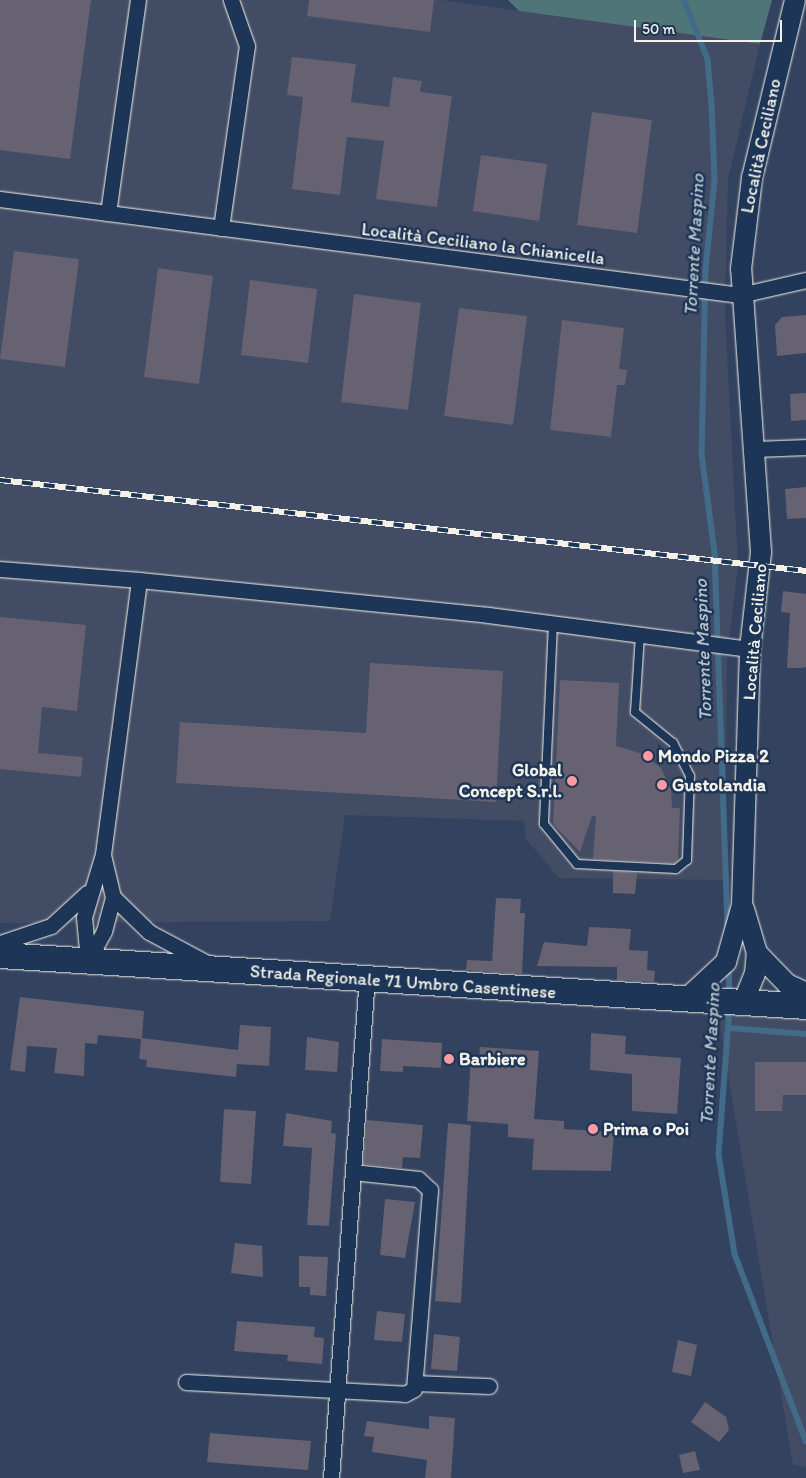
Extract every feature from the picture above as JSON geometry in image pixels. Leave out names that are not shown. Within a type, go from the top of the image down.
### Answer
[{"type":"main road","name":"Strada Regionale 71 Umbro Casentinese","points":[[0,955],[366,980],[806,1006]]},
{"type":"street","points":[[108,213],[138,0]]},
{"type":"street","points":[[221,228],[247,46],[230,0]]},
{"type":"street","name":"Località Ceciliano","points":[[742,905],[750,648],[761,559],[756,449],[740,295],[750,186],[796,0],[806,3]]},
{"type":"street","name":"Località Ceciliano la Chianicella","points":[[0,199],[740,295]]},
{"type":"street","points":[[740,295],[806,280]]},
{"type":"street","points":[[756,449],[806,447]]},
{"type":"street","points":[[0,568],[139,580],[553,623],[750,648]]},
{"type":"street","points":[[88,960],[84,917],[103,854],[139,580]]},
{"type":"street","points":[[88,960],[104,931],[113,897],[103,854]]},
{"type":"street","points":[[0,943],[51,926],[92,888]]},
{"type":"street","points":[[113,897],[135,922],[165,943],[222,970]]},
{"type":"street","points":[[742,905],[757,954],[755,974],[743,1003]]},
{"type":"street","points":[[685,1000],[726,962],[742,905]]},
{"type":"street","points":[[757,954],[787,984],[806,993]]},
{"type":"street","points":[[331,1478],[366,980]]},
{"type":"street","points":[[186,1382],[338,1392],[405,1394],[416,1382],[430,1190],[418,1179],[353,1172]]},
{"type":"street","points":[[416,1382],[489,1386]]},
{"type":"lane","points":[[553,623],[544,824],[577,864],[676,869],[687,860],[690,776],[673,743],[635,712],[640,634]]},
{"type":"shaded area","points":[[0,0],[441,0],[760,44],[728,179],[725,312],[738,565],[727,658],[725,880],[559,878],[526,839],[524,821],[345,815],[330,921],[0,923]]},
{"type":"shaded area","points":[[718,1014],[806,1019],[806,1467],[793,1465]]},
{"type":"green space","points":[[508,0],[772,0],[760,44],[519,11]]},
{"type":"building","points":[[0,0],[91,0],[70,159],[0,150]]},
{"type":"building","points":[[309,0],[434,0],[430,32],[307,16]]},
{"type":"building","points":[[292,57],[356,64],[351,102],[389,107],[393,77],[422,81],[420,92],[452,96],[437,207],[376,199],[384,141],[347,137],[340,195],[292,189],[303,97],[287,95]]},
{"type":"building","points":[[592,112],[652,120],[637,233],[577,225]]},
{"type":"building","points":[[481,155],[547,164],[539,221],[473,211]]},
{"type":"building","points":[[14,251],[79,259],[65,367],[0,359]]},
{"type":"building","points":[[158,268],[213,276],[199,384],[144,377]]},
{"type":"building","points":[[250,280],[317,289],[308,363],[241,355]]},
{"type":"building","points":[[354,294],[421,303],[408,410],[341,402]]},
{"type":"building","points":[[459,308],[527,316],[513,425],[444,416]]},
{"type":"building","points":[[806,315],[806,353],[777,356],[775,325],[782,317]]},
{"type":"building","points":[[562,320],[624,328],[619,369],[627,370],[625,385],[617,385],[611,437],[550,430]]},
{"type":"building","points":[[806,393],[806,420],[791,421],[790,394]]},
{"type":"building","points":[[806,487],[806,518],[787,519],[785,489]]},
{"type":"building","points":[[783,591],[806,594],[806,667],[787,668],[790,613],[781,612]]},
{"type":"building","points":[[0,617],[86,625],[77,711],[42,707],[38,753],[83,757],[81,777],[0,769]]},
{"type":"building","points":[[370,663],[503,671],[496,802],[176,783],[180,722],[366,733]]},
{"type":"building","points":[[560,680],[619,683],[616,746],[643,754],[661,768],[671,789],[672,808],[680,808],[678,860],[674,863],[593,859],[596,816],[592,816],[580,852],[553,824]]},
{"type":"building","points":[[613,871],[637,873],[635,894],[613,893]]},
{"type":"building","points":[[496,898],[521,899],[520,913],[525,913],[522,974],[466,970],[467,960],[492,961]]},
{"type":"building","points":[[589,927],[631,929],[629,950],[648,951],[647,970],[655,971],[654,982],[617,980],[617,967],[537,966],[544,942],[587,946]]},
{"type":"building","points":[[20,997],[144,1011],[142,1038],[238,1050],[240,1025],[271,1027],[269,1066],[237,1064],[236,1077],[146,1067],[147,1060],[139,1059],[141,1039],[98,1035],[97,1044],[85,1043],[84,1076],[54,1073],[57,1048],[27,1046],[25,1072],[10,1070]]},
{"type":"building","points":[[591,1033],[626,1036],[625,1054],[681,1058],[677,1114],[632,1111],[632,1074],[590,1070]]},
{"type":"building","points":[[307,1037],[339,1042],[337,1072],[305,1070]]},
{"type":"building","points":[[382,1039],[442,1043],[441,1068],[403,1066],[403,1072],[380,1071]]},
{"type":"building","points":[[480,1047],[539,1051],[534,1119],[564,1121],[564,1129],[614,1132],[611,1171],[532,1170],[534,1139],[508,1137],[508,1124],[467,1121],[471,1057],[479,1058]]},
{"type":"building","points":[[755,1062],[806,1062],[806,1095],[783,1095],[782,1111],[755,1111]]},
{"type":"building","points":[[224,1109],[256,1111],[251,1184],[220,1182]]},
{"type":"building","points":[[286,1113],[332,1121],[331,1133],[336,1134],[329,1226],[307,1225],[312,1148],[283,1146]]},
{"type":"building","points":[[367,1120],[423,1125],[420,1158],[403,1157],[402,1168],[363,1164]]},
{"type":"building","points":[[448,1123],[471,1125],[461,1303],[435,1301]]},
{"type":"building","points":[[385,1199],[415,1202],[405,1258],[380,1255]]},
{"type":"building","points":[[235,1243],[262,1246],[263,1277],[231,1273]]},
{"type":"building","points":[[299,1256],[328,1257],[326,1296],[310,1295],[310,1287],[299,1287]]},
{"type":"building","points":[[377,1311],[405,1314],[402,1342],[374,1340]]},
{"type":"building","points":[[237,1321],[315,1327],[314,1337],[324,1338],[322,1364],[287,1361],[288,1355],[234,1351]]},
{"type":"building","points":[[434,1334],[460,1337],[457,1371],[431,1369]]},
{"type":"building","points":[[678,1340],[697,1345],[691,1376],[672,1372]]},
{"type":"building","points":[[705,1402],[726,1417],[729,1430],[719,1442],[691,1422]]},
{"type":"building","points":[[429,1416],[455,1418],[451,1478],[425,1478],[427,1460],[372,1452],[374,1437],[364,1436],[367,1421],[429,1429]]},
{"type":"building","points":[[210,1433],[311,1441],[308,1470],[207,1462]]},
{"type":"building","points":[[695,1451],[700,1470],[683,1473],[679,1455]]},
{"type":"waterway","name":"Torrente Maspino","points":[[684,0],[708,59],[712,105],[715,181],[706,269],[702,454],[715,553],[728,926]]},
{"type":"waterway","name":"Torrente Maspino","points":[[729,966],[730,996]]},
{"type":"waterway","name":"Torrente Maspino","points":[[730,1008],[719,1155],[735,1254],[806,1441]]},
{"type":"waterway","points":[[729,1028],[806,1034]]},
{"type":"railway","points":[[0,480],[806,571]]},
{"type":"place","name":"Mondo Pizza 2","points":[[648,756]]},
{"type":"place","name":"Global Concept S.r.l.","points":[[572,781]]},
{"type":"place","name":"Gustolandia","points":[[662,785]]},
{"type":"place","name":"Barbiere","points":[[449,1059]]},
{"type":"place","name":"Prima o Poi","points":[[593,1129]]}]
